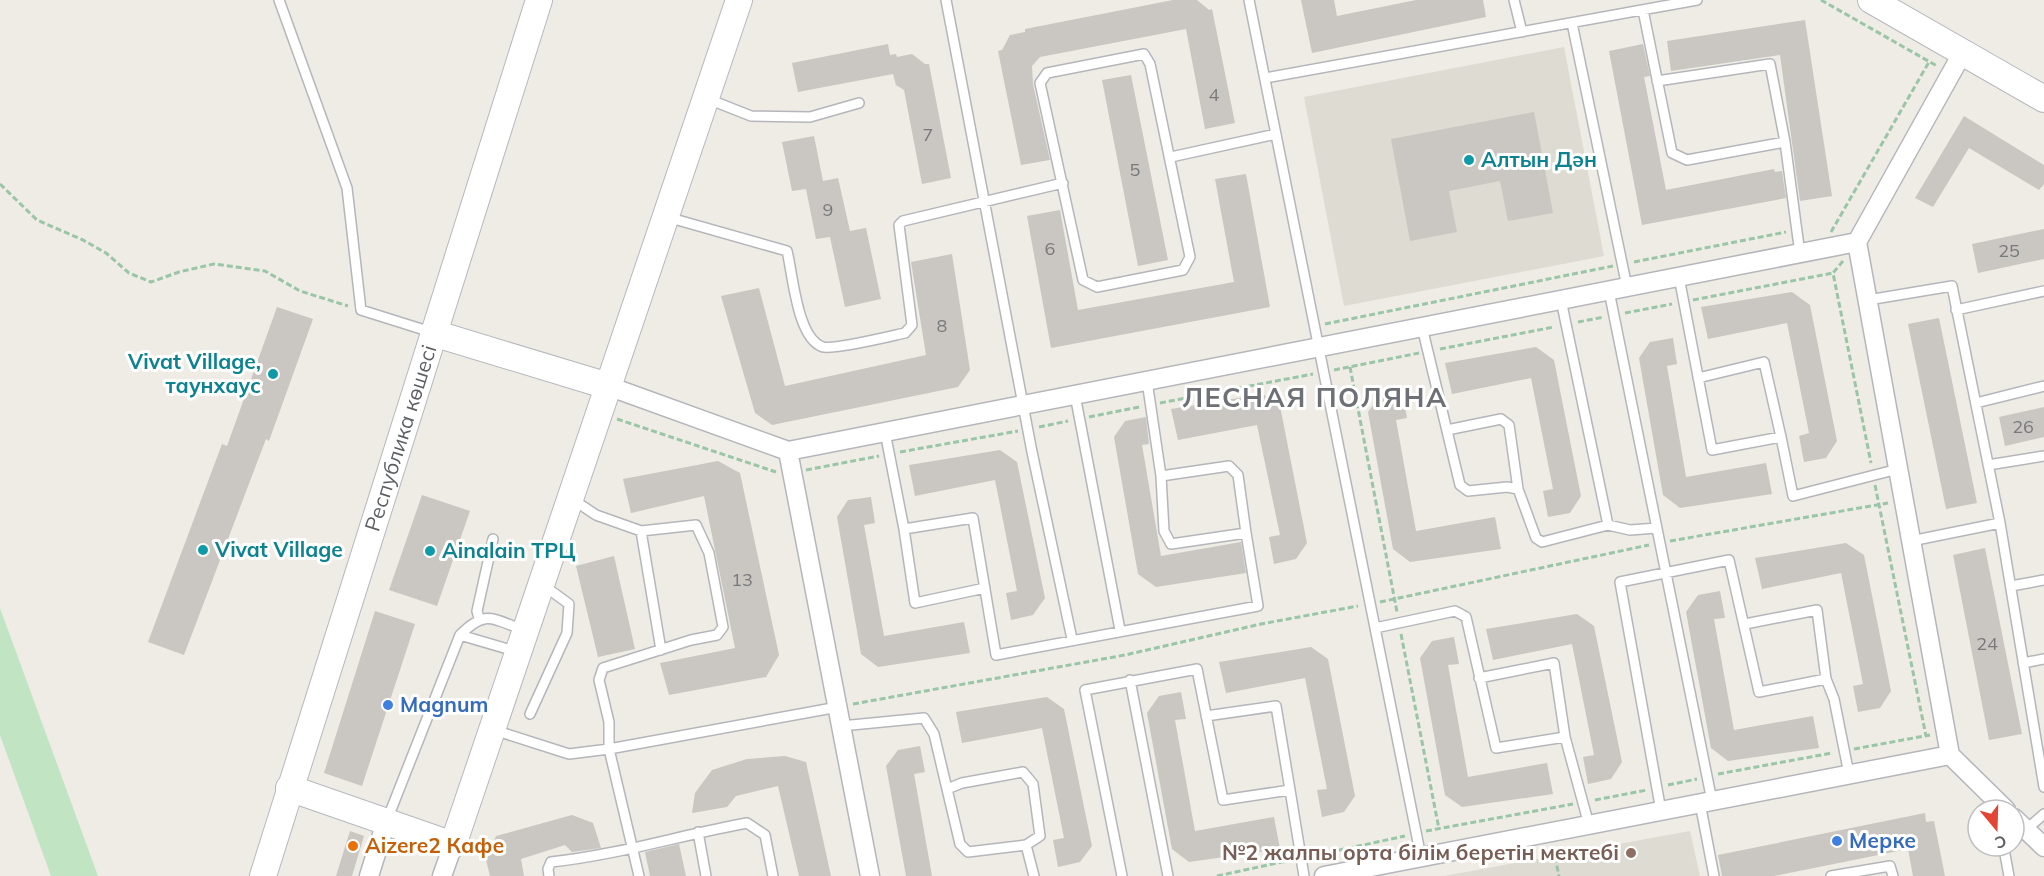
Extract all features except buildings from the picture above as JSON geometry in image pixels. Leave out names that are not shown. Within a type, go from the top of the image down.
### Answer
[{"type":"street","name":"Республика көшесі","points":[[263,876],[539,0]]},
{"type":"street","points":[[442,876],[739,0]]},
{"type":"street","points":[[1871,0],[2044,99]]},
{"type":"street","points":[[1963,52],[1857,243],[1950,755],[1994,798]]},
{"type":"street","points":[[433,333],[608,386],[788,451],[1857,243]]},
{"type":"street","points":[[788,451],[870,876]]},
{"type":"street","points":[[1324,876],[1950,755]]},
{"type":"street","points":[[289,788],[453,845]]},
{"type":"street","points":[[369,876],[386,822]]},
{"type":"street","points":[[2026,835],[2044,847]]},
{"type":"lane","points":[[279,0],[347,188],[361,310],[433,333]]},
{"type":"lane","points":[[947,0],[1023,405],[1072,639]]},
{"type":"lane","points":[[1249,0],[1421,857]]},
{"type":"lane","points":[[1514,0],[1522,32]]},
{"type":"lane","points":[[1265,78],[1697,0]]},
{"type":"lane","points":[[1643,10],[1672,153],[1687,160],[1785,142]]},
{"type":"lane","points":[[1572,23],[1622,264],[1614,315],[1666,572],[1706,802],[1714,876]]},
{"type":"lane","points":[[1144,54],[1150,64],[1190,257],[1183,270],[1097,287],[1083,280],[1064,183],[1040,83],[1047,73],[1144,54]]},
{"type":"lane","points":[[1657,81],[1770,64],[1785,142],[1800,254]]},
{"type":"lane","points":[[706,98],[751,116],[810,117],[859,103]]},
{"type":"lane","points":[[1171,157],[1276,134]]},
{"type":"lane","points":[[665,216],[787,251],[802,322],[813,341],[825,348],[905,333],[912,325],[898,225],[903,221],[986,199],[1064,183]]},
{"type":"lane","points":[[1679,277],[1712,450],[1781,437]]},
{"type":"lane","points":[[1868,300],[1952,286],[2000,523],[2023,663],[2040,745],[2044,787]]},
{"type":"lane","points":[[1956,310],[2044,291]]},
{"type":"lane","points":[[1561,300],[1608,525]]},
{"type":"lane","points":[[1422,327],[1460,485],[1468,491],[1507,487],[1518,489]]},
{"type":"lane","points":[[1698,378],[1764,362],[1793,496],[1899,469]]},
{"type":"lane","points":[[1147,381],[1161,476],[1164,531],[1171,544],[1245,533]]},
{"type":"lane","points":[[1976,403],[2044,386]]},
{"type":"lane","points":[[1075,395],[1120,630]]},
{"type":"lane","points":[[1447,430],[1501,419],[1509,425],[1518,489],[1538,542],[1608,525],[1630,530],[1657,528]]},
{"type":"lane","points":[[885,432],[904,529],[915,603],[985,588]]},
{"type":"lane","points":[[1989,465],[2044,456]]},
{"type":"lane","points":[[904,529],[973,518],[996,655],[1258,606],[1245,533],[1238,475],[1229,466],[1161,476]]},
{"type":"lane","points":[[570,497],[596,514],[641,531],[657,532],[696,525],[709,553],[723,627],[717,635],[603,668],[599,680],[609,722],[609,749],[639,876]]},
{"type":"lane","points":[[1911,540],[2000,523]]},
{"type":"lane","points":[[641,531],[661,650]]},
{"type":"lane","points":[[479,618],[477,611],[493,539]]},
{"type":"lane","points":[[1661,811],[1620,582],[1729,560],[1759,692],[1826,679]]},
{"type":"lane","points":[[2011,586],[2044,580]]},
{"type":"lane","points":[[530,714],[567,633],[569,604],[541,584]]},
{"type":"lane","points":[[1745,624],[1817,610],[1826,679],[1834,699],[1849,774]]},
{"type":"lane","points":[[1375,628],[1455,611],[1466,617],[1496,748],[1565,736]]},
{"type":"lane","points":[[386,822],[459,635],[479,618],[488,618],[522,641]]},
{"type":"lane","points":[[459,635],[522,641]]},
{"type":"lane","points":[[2023,663],[2044,659]]},
{"type":"lane","points":[[1479,678],[1554,663],[1565,736],[1589,825]]},
{"type":"lane","points":[[1122,876],[1084,690],[1197,669],[1223,800],[1290,790]]},
{"type":"lane","points":[[1130,680],[1168,876]]},
{"type":"lane","points":[[1206,716],[1276,706],[1304,876]]},
{"type":"lane","points":[[492,729],[569,754],[609,749],[838,707]]},
{"type":"lane","points":[[841,726],[924,718],[934,734],[947,789],[960,844],[968,852],[1026,845],[1040,836],[1033,784],[1023,772],[962,783],[947,789]]},
{"type":"lane","points":[[2026,824],[2044,814]]},
{"type":"lane","points":[[549,876],[550,862],[591,858],[633,846],[747,823],[765,835],[773,876]]},
{"type":"lane","points":[[698,832],[706,876]]},
{"type":"lane","points":[[1026,845],[1034,876]]},
{"type":"lane","points":[[2006,858],[2009,876]]},
{"type":"lane","points":[[1831,876],[1890,866],[1893,876]]},
{"type":"path","points":[[1821,0],[1950,74]]},
{"type":"path","points":[[1821,250],[1929,62]]},
{"type":"path","points":[[0,184],[37,220],[83,240],[106,253],[129,273],[151,282],[179,272],[214,264],[265,270],[300,291],[361,310]]},
{"type":"path","points":[[1315,327],[1797,230]]},
{"type":"path","points":[[1427,351],[1833,273]]},
{"type":"path","points":[[1350,367],[1439,829]]},
{"type":"path","points":[[1550,832],[1559,876]]},
{"type":"shaded area","points":[[1564,47],[1604,256],[1344,306],[1304,97]]},
{"type":"shaded area","name":"№2 жалпы орта білім беретін мектебі","points":[[1690,831],[1700,876],[1444,876]]},
{"type":"green space","points":[[0,608],[98,876],[51,876],[0,735]]},
{"type":"place","name":"Алтын Дән","points":[[1469,160]]},
{"type":"place","name":"Vivat Village, таунхаус","points":[[273,374]]},
{"type":"place","name":"Vivat Village","points":[[203,550]]},
{"type":"place","name":"Ainalain ТРЦ","points":[[430,551]]},
{"type":"place","name":"Magnum","points":[[388,705]]},
{"type":"place","name":"Мерке","points":[[1837,841]]},
{"type":"place","name":"Aizere2 Кафе","points":[[353,846]]},
{"type":"place","name":"№2 жалпы орта білім беретін мектебі","points":[[1631,853]]},
{"type":"district","name":"ЛЕСНАЯ ПОЛЯНА","points":[[1315,398]]}]
